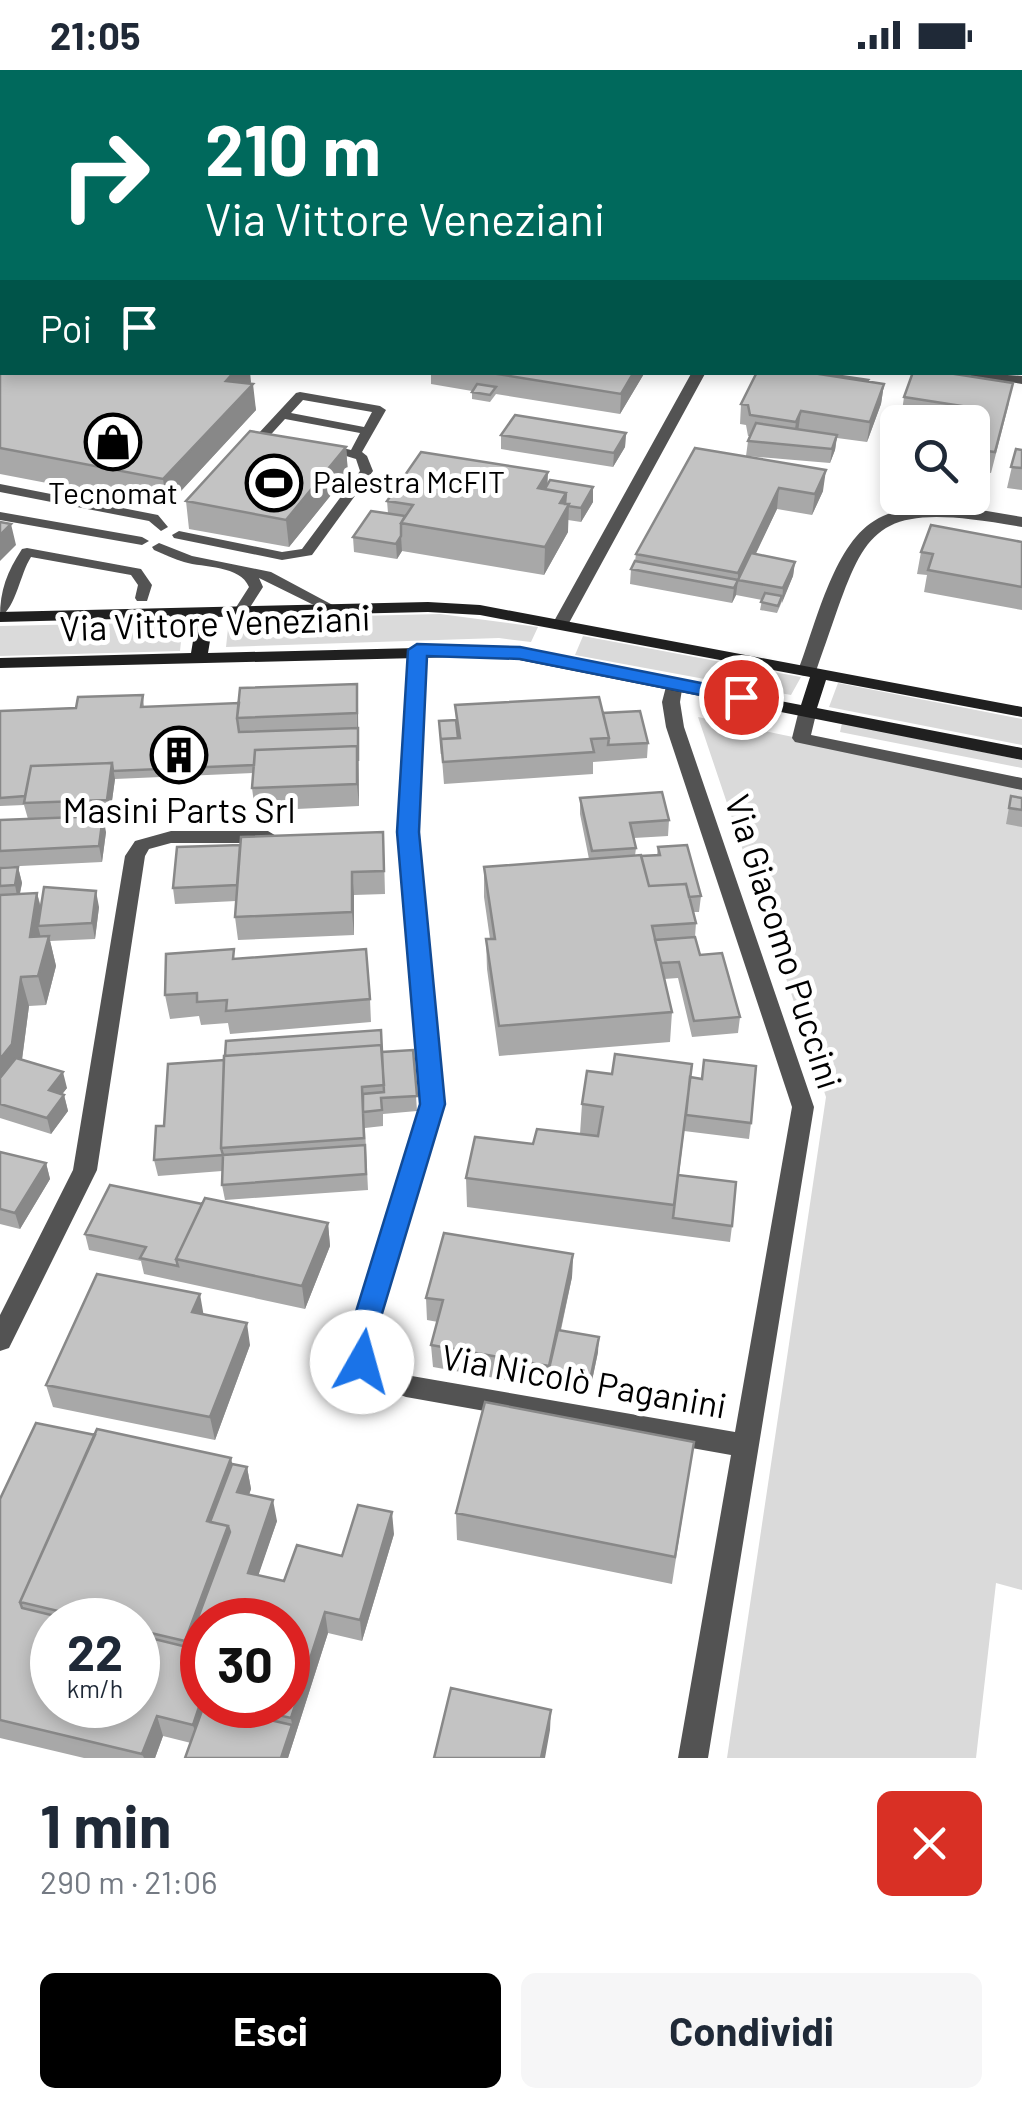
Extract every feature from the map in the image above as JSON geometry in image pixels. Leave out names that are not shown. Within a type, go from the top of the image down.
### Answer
[{"type":"main road","name":"Via Vittore Veneziani","points":[[0,615],[460,608],[561,623],[1022,712]]},
{"type":"main road","points":[[199,657],[206,613]]},
{"type":"main road","points":[[543,657],[561,623]]},
{"type":"main road","name":"Via Vittore Veneziani","points":[[0,663],[499,651],[1022,754]]},
{"type":"main road","points":[[808,710],[813,672]]},
{"type":"street","points":[[561,623],[698,375]]},
{"type":"street","points":[[990,375],[1022,380]]},
{"type":"street","points":[[813,672],[850,556],[857,542],[877,523],[924,511],[1022,522]]},
{"type":"street","name":"Via Nicolò Paganini","points":[[417,650],[399,832],[432,1104],[367,1317],[360,1344],[362,1362],[378,1376],[406,1386],[746,1446]]},
{"type":"street","name":"Via Giacomo Puccini","points":[[674,683],[670,702],[676,726],[803,1108],[694,1758]]},
{"type":"street","points":[[808,710],[801,738],[1022,784]]},
{"type":"street","points":[[0,1340],[85,1170],[135,856],[142,845],[172,837],[295,836]]},
{"type":"lane","points":[[238,462],[300,396],[380,410],[354,453]]},
{"type":"lane","points":[[282,415],[368,431]]},
{"type":"lane","points":[[263,436],[279,439]]},
{"type":"lane","points":[[142,541],[144,532],[172,530],[282,556],[307,552],[364,475],[366,462],[354,453],[312,445]]},
{"type":"lane","points":[[0,488],[153,518],[172,530],[174,543],[159,547]]},
{"type":"lane","points":[[0,516],[142,541],[178,556],[276,578],[335,610]]},
{"type":"lane","points":[[172,530],[188,516]]},
{"type":"lane","points":[[0,615],[4,591],[27,552],[136,572],[145,585],[142,598]]},
{"type":"lane","points":[[230,567],[254,581],[252,598],[240,612]]},
{"type":"shaded area","points":[[440,614],[538,627],[531,642],[499,638],[226,647],[229,619]]},
{"type":"shaded area","points":[[183,622],[180,651],[0,656],[0,626]]},
{"type":"shaded area","points":[[583,636],[801,677],[791,695],[575,655]]},
{"type":"shaded area","points":[[838,683],[1022,719],[1022,745],[829,707]]},
{"type":"shaded area","points":[[698,717],[1022,785],[1022,1590],[996,1583],[976,1758],[727,1758],[826,1097]]},
{"type":"shaded area","points":[[842,723],[1022,760],[1022,768],[840,732]]},
{"type":"building","name":"Tecnomat","points":[[0,375],[231,375],[226,381],[253,384],[163,479],[0,448]]},
{"type":"building","points":[[504,375],[632,375],[621,394]]},
{"type":"building","points":[[756,375],[826,375],[884,384],[870,422],[801,411],[796,422],[750,415],[748,405],[741,404]]},
{"type":"building","points":[[912,375],[961,375],[1013,383],[995,452],[990,451],[990,405],[955,405],[904,397]]},
{"type":"building","points":[[477,384],[496,387],[490,395],[472,392]]},
{"type":"building","points":[[515,415],[626,433],[614,453],[501,435]]},
{"type":"building","points":[[756,423],[837,435],[832,449],[748,441]]},
{"type":"building","points":[[250,431],[346,447],[286,520],[186,501]]},
{"type":"building","points":[[695,448],[826,470],[815,494],[779,488],[738,573],[636,554]]},
{"type":"building","points":[[1016,449],[1022,450],[1022,468],[1011,467]]},
{"type":"building","points":[[421,452],[548,472],[538,488],[566,493],[560,503],[569,504],[545,547],[401,523],[413,505],[387,501]]},
{"type":"building","points":[[550,480],[593,487],[581,508],[568,506],[566,493],[545,489]]},
{"type":"building","points":[[371,511],[405,516],[396,544],[353,537]]},
{"type":"building","points":[[0,522],[11,524],[0,535]]},
{"type":"building","points":[[931,525],[1022,542],[1022,587],[928,570],[933,554],[921,552]]},
{"type":"building","points":[[751,553],[795,562],[783,588],[738,580]]},
{"type":"building","points":[[635,561],[738,580],[734,588],[631,569]]},
{"type":"building","points":[[765,593],[782,596],[778,606],[761,602]]},
{"type":"building","points":[[357,684],[357,713],[237,718],[240,688]]},
{"type":"building","name":"Masini Parts Srl","points":[[143,695],[141,707],[239,703],[239,732],[358,728],[358,761],[357,746],[255,750],[254,765],[113,771],[112,763],[31,766],[25,796],[0,798],[0,711],[76,708],[78,697]]},
{"type":"building","points":[[599,697],[609,738],[591,739],[594,752],[443,762],[441,739],[460,738],[455,705]]},
{"type":"building","points":[[640,711],[648,743],[608,745],[603,713]]},
{"type":"building","points":[[456,720],[458,738],[441,739],[442,754],[439,721]]},
{"type":"building","points":[[357,746],[357,784],[252,788],[255,750]]},
{"type":"building","points":[[112,763],[107,800],[24,803],[31,766]]},
{"type":"building","points":[[662,792],[669,820],[630,823],[636,848],[592,851],[580,798]]},
{"type":"building","points":[[1011,796],[1022,798],[1022,810],[1009,808]]},
{"type":"building","points":[[103,816],[99,846],[0,851],[0,820]]},
{"type":"building","points":[[383,832],[384,871],[352,872],[352,912],[235,917],[241,837]]},
{"type":"building","points":[[240,845],[237,885],[173,888],[177,847]]},
{"type":"building","points":[[687,845],[701,896],[689,897],[686,884],[649,886],[641,856],[660,855],[658,847]]},
{"type":"building","points":[[641,855],[649,886],[686,884],[696,923],[652,926],[672,1012],[499,1026],[486,939],[495,939],[484,867]]},
{"type":"building","points":[[18,867],[15,885],[0,886],[0,868]]},
{"type":"building","points":[[44,887],[96,891],[92,923],[38,926]]},
{"type":"building","points":[[37,893],[30,937],[49,936],[38,976],[21,977],[12,1044],[0,1059],[0,895]]},
{"type":"building","points":[[695,937],[700,955],[722,953],[740,1017],[694,1021],[679,962],[661,963],[655,940]]},
{"type":"building","points":[[234,949],[233,959],[366,949],[370,999],[226,1011],[227,1000],[197,1002],[197,993],[165,995],[166,954]]},
{"type":"building","points":[[381,1030],[382,1052],[381,1045],[225,1056],[226,1041]]},
{"type":"building","points":[[381,1045],[384,1085],[362,1087],[364,1138],[221,1148],[224,1056]]},
{"type":"building","points":[[413,1050],[417,1096],[381,1098],[382,1110],[363,1112],[363,1094],[384,1092],[382,1052]]},
{"type":"building","points":[[615,1054],[692,1064],[674,1205],[466,1178],[475,1137],[533,1144],[537,1129],[598,1136],[603,1107],[582,1104],[587,1071],[612,1074]]},
{"type":"building","points":[[16,1058],[63,1072],[49,1090],[64,1095],[47,1118],[0,1104],[0,1078]]},
{"type":"building","points":[[224,1060],[223,1155],[154,1160],[156,1126],[164,1126],[168,1064]]},
{"type":"building","points":[[704,1060],[756,1066],[751,1123],[686,1115],[690,1077],[702,1079]]},
{"type":"building","points":[[365,1145],[366,1174],[222,1185],[223,1155]]},
{"type":"building","points":[[0,1152],[46,1163],[15,1213],[0,1209]]},
{"type":"building","points":[[678,1175],[736,1182],[732,1226],[673,1218]]},
{"type":"building","points":[[110,1185],[202,1204],[176,1259],[178,1266],[140,1258],[146,1247],[85,1234]]},
{"type":"building","points":[[205,1198],[328,1223],[302,1286],[176,1259]]},
{"type":"building","points":[[444,1233],[573,1254],[549,1366],[431,1345],[443,1300],[426,1298]]},
{"type":"building","points":[[97,1274],[200,1294],[192,1312],[247,1323],[210,1417],[46,1385]]},
{"type":"building","points":[[558,1330],[599,1337],[590,1380],[548,1373]]},
{"type":"building","points":[[485,1402],[694,1442],[675,1557],[456,1513]]},
{"type":"building","points":[[36,1423],[95,1435],[20,1602],[22,1608],[30,1610],[30,1727],[0,1720],[0,1499]]},
{"type":"building","points":[[97,1429],[231,1458],[207,1521],[228,1526],[201,1598],[180,1598],[180,1640],[160,1635],[160,1598],[30,1598],[30,1604],[20,1602]]},
{"type":"building","points":[[232,1464],[247,1467],[237,1492],[273,1500],[248,1573],[284,1581],[297,1545],[342,1556],[358,1505],[392,1512],[360,1620],[325,1612],[310,1659],[310,1598],[205,1598],[230,1532],[228,1526],[210,1522]]},
{"type":"building","points":[[160,1640],[180,1645],[180,1722],[160,1717]]},
{"type":"building","points":[[451,1688],[551,1710],[541,1758],[434,1758]]},
{"type":"building","points":[[33,1728],[152,1728],[142,1754]]},
{"type":"building","points":[[196,1728],[291,1728],[281,1758],[185,1758]]},
{"type":"place","name":"Tecnomat","points":[[113,442]]},
{"type":"place","name":"Palestra McFIT","points":[[274,483]]},
{"type":"place","name":"Masini Parts Srl","points":[[179,755]]},
{"type":"route","points":[[362,1362],[360,1344],[367,1317],[432,1104],[408,832],[417,650],[520,653],[741,697]]}]
